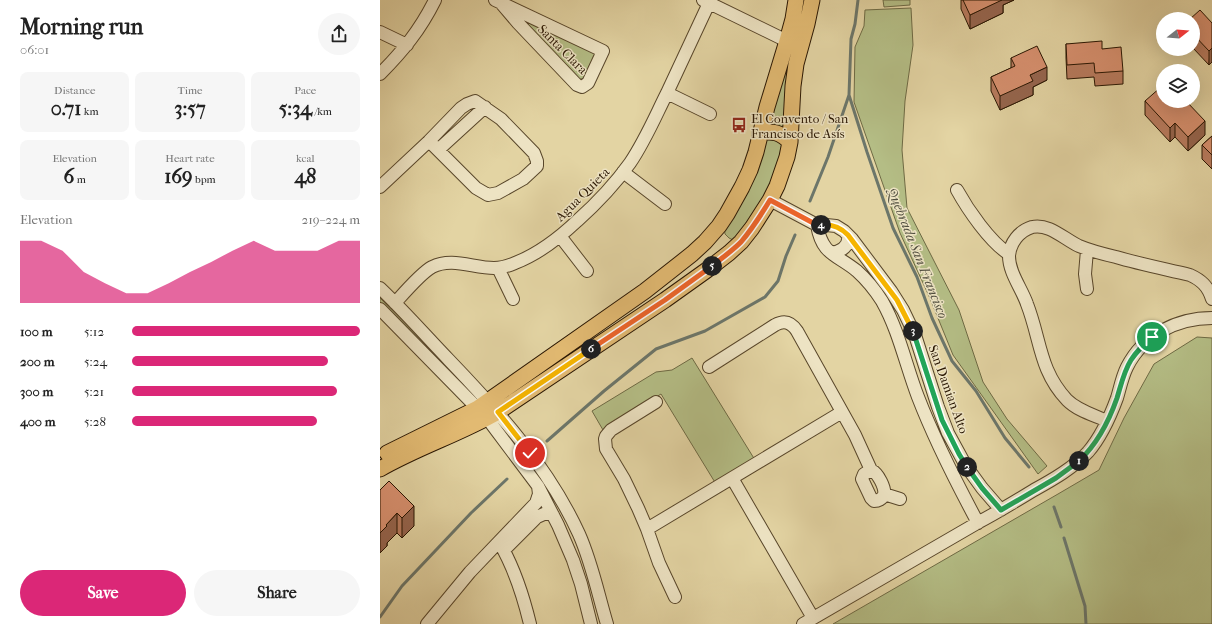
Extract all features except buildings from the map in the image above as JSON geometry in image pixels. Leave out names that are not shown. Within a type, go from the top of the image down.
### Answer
[{"type":"main road","points":[[488,410],[692,254],[720,226],[742,187],[756,152],[760,133],[793,19],[796,0]]},
{"type":"main road","points":[[383,458],[488,410],[639,317],[707,270],[741,242],[770,200],[782,172],[790,142],[793,86],[796,64],[812,0]]},
{"type":"main road","points":[[760,133],[768,131],[777,132],[790,142]]},
{"type":"main road","points":[[720,226],[721,234],[726,240],[733,243],[741,242]]},
{"type":"main road","points":[[628,303],[639,317]]},
{"type":"street","points":[[380,74],[407,45],[421,26],[434,0]]},
{"type":"street","name":"Santa Clara","points":[[498,1],[603,51],[588,83],[582,87],[577,85],[498,1]]},
{"type":"street","points":[[706,2],[787,41]]},
{"type":"street","name":"Agua Quieta","points":[[395,303],[430,268],[439,264],[452,262],[498,268],[509,265],[526,258],[560,236],[587,212],[623,172],[642,144],[667,93],[706,2]]},
{"type":"street","points":[[380,32],[407,45]]},
{"type":"street","points":[[667,93],[710,114]]},
{"type":"street","points":[[380,187],[429,141],[461,108],[475,101],[502,119],[534,153],[537,166],[523,179],[498,193],[488,195],[476,188],[429,141]]},
{"type":"street","points":[[438,150],[485,107]]},
{"type":"street","name":"Agua Quieta","points":[[623,172],[665,204]]},
{"type":"street","points":[[957,190],[982,227],[1000,248],[1009,254]]},
{"type":"street","name":"San Damian Alto","points":[[770,200],[817,225],[836,226],[844,231],[891,291],[915,335],[948,433],[966,466],[1001,510]]},
{"type":"street","points":[[817,225],[818,234],[822,244],[827,250],[855,270],[867,281],[886,309],[934,438],[978,523]]},
{"type":"street","points":[[1108,420],[1082,411],[1072,405],[1053,381],[1042,357],[1028,305],[1012,270],[1009,254],[1014,241],[1020,233],[1028,228],[1037,226],[1042,227],[1051,230],[1087,250],[1190,275],[1205,285],[1209,290],[1212,299]]},
{"type":"street","points":[[832,253],[840,251],[845,247],[849,241],[848,235]]},
{"type":"street","name":"Agua Quieta","points":[[560,236],[586,270]]},
{"type":"street","points":[[1087,250],[1085,274],[1087,289]]},
{"type":"street","points":[[498,268],[513,299]]},
{"type":"street","points":[[380,288],[395,303],[542,470],[567,510],[579,535],[588,557],[607,624]]},
{"type":"street","points":[[380,308],[488,410],[538,486],[568,547],[577,571],[591,624]]},
{"type":"street","points":[[732,478],[808,621],[1056,478],[1072,467],[1089,450],[1108,420],[1127,368],[1142,346],[1152,337],[1173,325],[1196,319],[1212,318]]},
{"type":"street","points":[[709,367],[775,325],[783,322],[790,323],[797,331],[861,448],[871,470],[864,474],[862,479],[872,498],[874,501],[879,500],[884,494],[900,499]]},
{"type":"street","points":[[656,402],[611,430],[605,439],[606,449],[631,492],[647,529],[658,563],[675,597]]},
{"type":"street","points":[[647,529],[842,412]]},
{"type":"street","points":[[501,546],[536,503],[539,494],[538,486]]},
{"type":"street","points":[[427,624],[460,584],[501,546],[539,516],[546,513],[553,516]]},
{"type":"street","points":[[501,546],[521,591],[530,624]]},
{"type":"green space","points":[[802,0],[806,0],[786,129],[767,128]]},
{"type":"green space","points":[[883,0],[910,0],[910,5],[884,7]]},
{"type":"green space","points":[[911,8],[913,45],[905,101],[902,150],[907,208],[959,310],[983,382],[1007,419],[1047,466],[1038,474],[953,355],[929,296],[900,233],[854,102],[855,47],[864,26],[865,10]]},
{"type":"green space","points":[[524,18],[593,50],[595,58],[587,77],[576,79],[522,22]]},
{"type":"green space","points":[[773,137],[783,146],[780,162],[756,215],[733,240],[725,234],[724,226],[763,142],[768,138]]},
{"type":"green space","points":[[380,298],[475,395],[472,398],[380,303]]},
{"type":"green space","points":[[1197,337],[1212,338],[1212,624],[833,624],[1099,470],[1124,418],[1154,364]]},
{"type":"green space","points":[[692,358],[755,460],[716,484],[661,394],[603,430],[592,411],[656,372],[672,370]]},
{"type":"waterway","name":"Quebrada San Francisco","points":[[858,0],[855,24],[851,39],[849,95],[893,228],[917,277],[932,318],[952,361],[976,391],[1005,438],[1029,467]]},
{"type":"waterway","points":[[810,201],[828,157],[849,95]]},
{"type":"waterway","points":[[547,441],[604,391],[656,349],[705,331],[765,297],[778,281],[795,235]]},
{"type":"waterway","points":[[380,617],[402,586],[471,513],[507,479]]},
{"type":"waterway","name":"Quebrada San Francisco","points":[[1054,507],[1061,527]]},
{"type":"waterway","name":"Quebrada San Francisco","points":[[1064,538],[1085,606],[1086,624]]},
{"type":"place","name":"El Convento / San Francisco de Asís","points":[[739,125]]},
{"type":"route","points":[[530,453],[498,412],[665,300],[729,253],[741,242],[752,228],[770,200],[784,209],[817,225],[836,226],[844,231],[852,239],[891,291],[910,323],[915,335],[942,420],[948,433],[966,466],[1001,510],[1065,472],[1089,450],[1108,420],[1131,360],[1142,346],[1152,337]]}]
